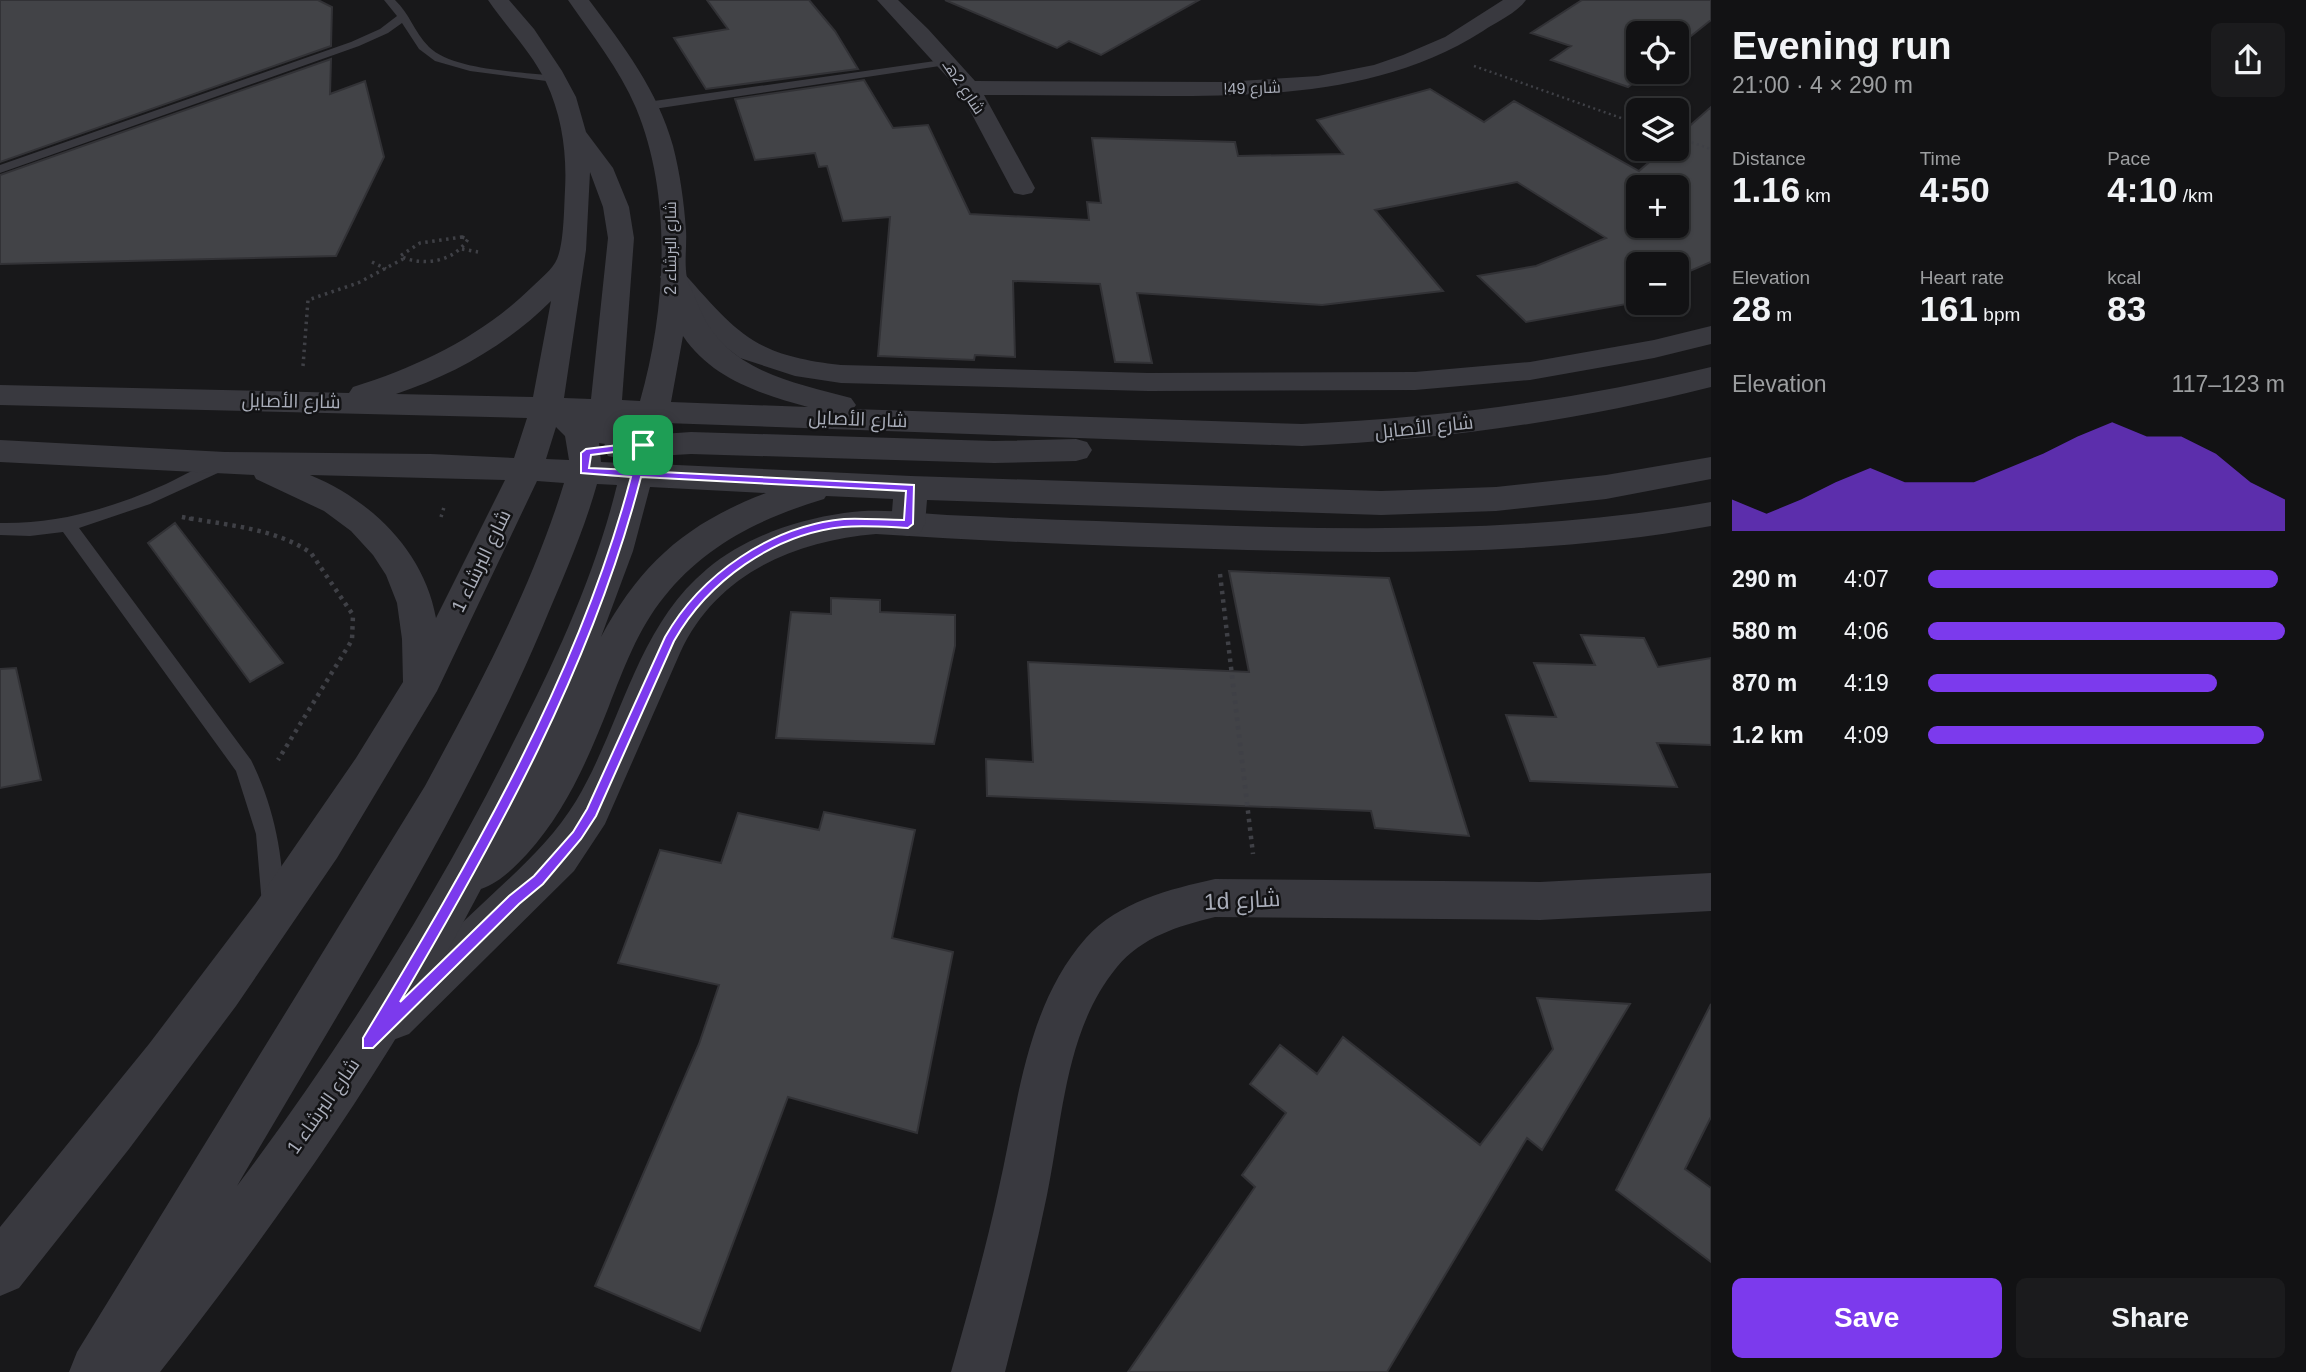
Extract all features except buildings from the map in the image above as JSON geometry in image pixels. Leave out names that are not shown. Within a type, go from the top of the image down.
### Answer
[{"type":"street","points":[[498,0],[531,40],[554,79],[564,98],[573,132],[577,168],[576,213],[559,346],[588,443]]},
{"type":"street","name":"شارع البرشاء 2","points":[[578,0],[615,48],[647,106],[660,143],[673,228],[673,277],[664,367],[653,412],[588,443]]},
{"type":"street","name":"شارع 49ا","points":[[969,88],[1225,89],[1295,86],[1359,76],[1457,40],[1516,0]]},
{"type":"street","name":"شارع 2هـ","points":[[894,2],[969,88],[1023,188]]},
{"type":"street","points":[[97,1372],[440,799],[495,693],[569,523],[588,443],[621,238],[620,215],[614,193],[590,150],[573,132]]},
{"type":"street","points":[[337,401],[406,379],[467,351],[530,307],[553,284],[570,261]]},
{"type":"street","points":[[673,277],[724,333],[738,344],[774,361],[818,372],[841,374],[1149,383],[1415,382],[1463,379],[1581,363],[1711,335]]},
{"type":"street","points":[[673,277],[699,337],[731,367],[806,396],[848,408],[939,422]]},
{"type":"street","name":"شارع الأصايل","points":[[0,451],[236,463],[588,443],[653,412],[1302,435],[1427,428],[1595,402],[1711,377]]},
{"type":"street","name":"شارع الأصايل","points":[[0,395],[337,401],[837,485],[910,506],[1381,503],[1496,499],[1606,488],[1711,468]]},
{"type":"street","points":[[48,453],[107,441],[163,436],[381,443],[691,443],[1031,453],[1103,447],[1169,432]]},
{"type":"street","name":"شارع البرشاء 1","points":[[0,1269],[174,1048],[273,913],[355,794],[418,690],[588,443]]},
{"type":"street","name":"شارع البرشاء 1","points":[[125,1372],[272,1179],[368,1043],[467,877],[559,691],[616,551],[588,443]]},
{"type":"street","points":[[236,463],[310,487],[339,502],[364,520],[384,543],[409,584],[416,608],[421,661],[418,690]]},
{"type":"street","points":[[467,877],[497,857],[522,834],[542,809],[557,782],[615,644],[652,586],[675,560],[696,540],[733,520],[767,505],[837,485]]},
{"type":"street","points":[[368,1043],[514,900],[538,880],[577,835],[592,812],[669,640],[687,611],[711,585],[756,553],[783,539],[813,529],[855,522],[910,506],[1216,537],[1410,542],[1486,539],[1621,527],[1711,514]]},
{"type":"street","name":"1d شارع","points":[[978,1372],[1023,1192],[1059,1024],[1078,984],[1104,951],[1136,925],[1173,907],[1215,898],[1540,901],[1711,892]]},
{"type":"lane","points":[[390,0],[404,16],[425,50],[443,61],[554,79]]},
{"type":"lane","points":[[0,169],[355,44],[384,31],[404,16]]},
{"type":"lane","points":[[404,37],[416,37]]},
{"type":"lane","points":[[355,44],[391,38]]},
{"type":"lane","points":[[647,106],[949,62]]},
{"type":"lane","points":[[0,529],[66,524],[130,507],[236,463]]},
{"type":"lane","points":[[66,524],[244,766],[257,794],[268,830],[273,869],[273,913]]},
{"type":"path","points":[[1433,51],[1626,120]]},
{"type":"path","points":[[1689,141],[1711,149]]},
{"type":"path","points":[[315,368],[303,369],[308,300],[358,283],[403,259],[439,259],[462,249],[468,241],[466,237],[431,241],[403,252],[400,256],[403,259]]},
{"type":"path","points":[[462,249],[478,252]]},
{"type":"path","points":[[372,262],[386,269]]},
{"type":"path","points":[[130,507],[289,539],[312,553],[353,615],[352,640],[257,794]]},
{"type":"path","points":[[1216,537],[1258,897]]},
{"type":"route","points":[[643,445],[586,453],[584,471],[637,474],[683,476],[837,485],[911,488],[908,524],[845,523],[813,529],[783,539],[756,553],[711,585],[694,601],[669,640],[592,812],[560,859],[514,900],[368,1043],[467,877],[559,691],[616,551],[637,474],[643,445]]}]
